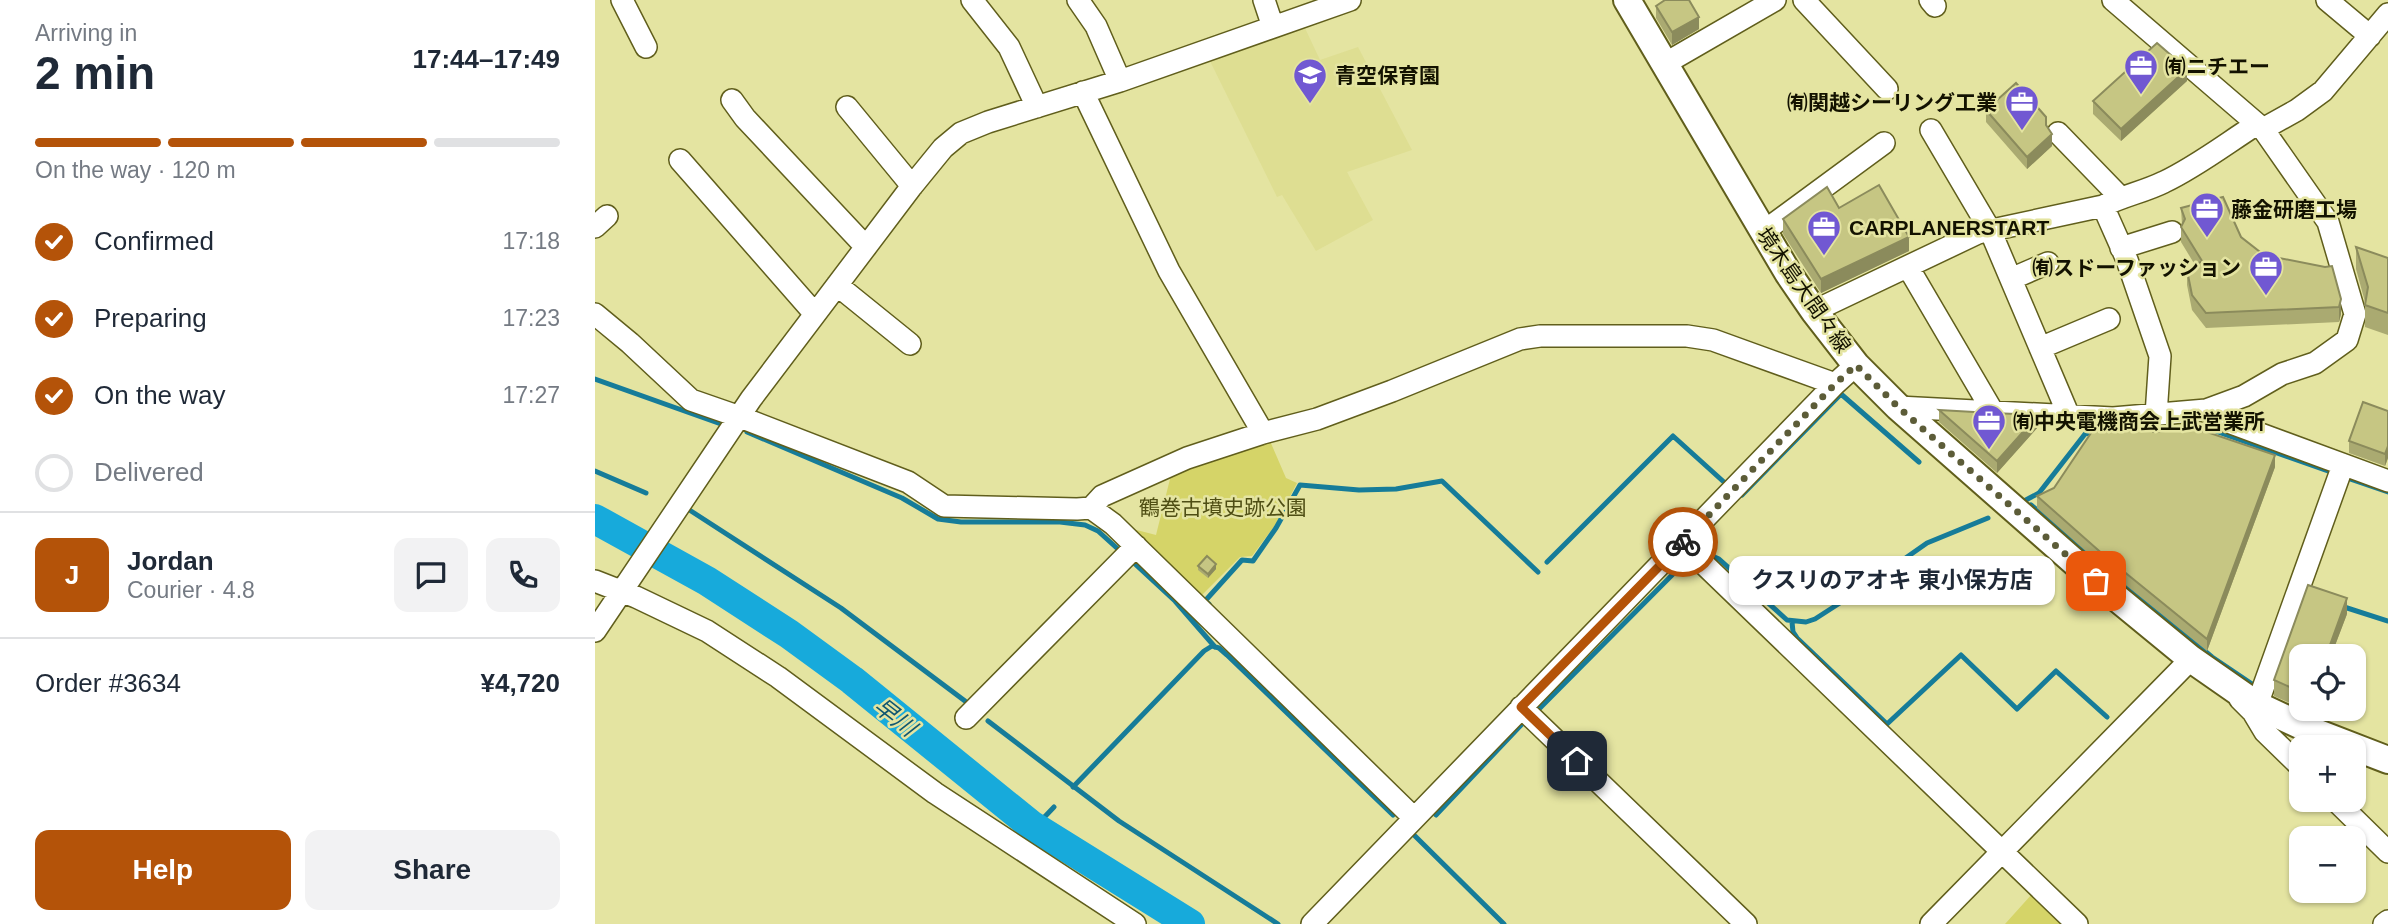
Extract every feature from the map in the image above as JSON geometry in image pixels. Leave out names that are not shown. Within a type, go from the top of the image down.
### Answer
[{"type":"main road","name":"境木島大間々線","points":[[1627,0],[1763,232],[1814,311],[1856,365],[1898,407],[2096,581],[2229,687],[2257,705],[2308,729],[2388,760]]},
{"type":"street","points":[[622,0],[646,47]]},
{"type":"street","points":[[972,0],[1009,47],[1037,107]]},
{"type":"street","points":[[1078,0],[1096,26],[1120,81]]},
{"type":"street","points":[[1264,0],[1273,27]]},
{"type":"street","points":[[595,631],[740,417],[815,314],[943,148],[961,133],[1120,81],[1350,0]]},
{"type":"street","points":[[1666,63],[1775,0]]},
{"type":"street","points":[[1804,0],[1887,89]]},
{"type":"street","points":[[1898,407],[2113,418],[2206,411],[2244,396],[2282,374],[2315,363],[2347,340],[2355,314],[2328,222],[2260,126],[2113,0]]},
{"type":"street","points":[[2327,0],[2370,36]]},
{"type":"street","points":[[1814,311],[1978,233],[2111,202],[2167,181],[2260,126],[2297,110],[2323,91],[2388,14]]},
{"type":"street","points":[[1083,92],[1169,271],[1263,433]]},
{"type":"street","points":[[732,100],[745,118],[866,247]]},
{"type":"street","points":[[846,107],[912,186]]},
{"type":"street","points":[[1931,130],[1990,230],[2069,416]]},
{"type":"street","points":[[2058,133],[2111,202],[2121,248],[2160,356],[2156,415]]},
{"type":"street","points":[[1763,232],[1884,143]]},
{"type":"street","points":[[680,160],[815,314]]},
{"type":"street","points":[[2121,248],[2172,232]]},
{"type":"street","points":[[2011,279],[2048,263]]},
{"type":"street","points":[[1908,267],[1993,412]]},
{"type":"street","points":[[837,285],[910,344]]},
{"type":"street","points":[[595,314],[691,400],[908,482],[944,506],[1091,508],[1114,524],[1413,817]]},
{"type":"street","points":[[2040,348],[2109,319]]},
{"type":"street","points":[[1091,508],[1101,496],[1187,458],[1263,433],[1317,419],[1520,339],[1540,336],[1687,336],[1713,340],[1835,384]]},
{"type":"street","points":[[1312,924],[1413,817],[1856,365]]},
{"type":"street","points":[[2206,411],[2220,419],[2388,481]]},
{"type":"street","points":[[2257,705],[2343,465]]},
{"type":"street","points":[[1682,543],[2077,924]]},
{"type":"street","points":[[966,718],[1136,546]]},
{"type":"street","points":[[595,581],[626,586],[649,602],[707,631],[778,677],[935,793],[1135,924]]},
{"type":"street","points":[[1931,924],[2191,659]]},
{"type":"street","points":[[2229,687],[2253,712],[2265,732],[2289,755]]},
{"type":"street","points":[[1521,707],[1746,924]]},
{"type":"street","points":[[2347,812],[2388,852]]},
{"type":"shaded area","name":"青空保育園","points":[[1304,26],[1320,60],[1358,47],[1412,150],[1347,172],[1373,220],[1316,251],[1282,195],[1277,197],[1209,59]]},
{"type":"green space","name":"鶴巻古墳史跡公園","points":[[1270,441],[1286,478],[1297,483],[1276,524],[1252,556],[1240,557],[1197,600],[1125,527],[1156,535],[1172,471]]},
{"type":"green space","points":[[2032,894],[2064,924],[2005,924]]},
{"type":"building","points":[[1665,0],[1689,0],[1699,17],[1672,32],[1656,6]]},
{"type":"building","name":"㈲ニチエー","points":[[2157,43],[2187,69],[2121,129],[2093,101]]},
{"type":"building","name":"㈲関越シーリング工業","points":[[2016,83],[2046,117],[2046,125],[2052,134],[2027,157],[1986,110]]},
{"type":"building","points":[[1879,185],[1909,237],[1821,279],[1783,219],[1827,187],[1839,208]]},
{"type":"building","points":[[2223,197],[2241,237],[2264,255],[2325,267],[2332,266],[2341,299],[2339,307],[2206,313],[2192,295],[2187,270],[2202,261],[2181,227],[2185,219],[2181,208]]},
{"type":"building","points":[[2356,247],[2388,258],[2388,313],[2365,305],[2368,287]]},
{"type":"building","points":[[2363,402],[2388,411],[2388,446],[2385,454],[2349,441]]},
{"type":"building","points":[[1939,410],[1992,413],[2038,415],[1997,461]]},
{"type":"building","points":[[2152,425],[2153,432],[2191,429],[2207,432],[2275,455],[2207,639],[2106,557],[2037,496],[2054,488],[2095,427]]},
{"type":"building","points":[[1207,556],[1216,564],[1208,574],[1198,566]]},
{"type":"building","points":[[2308,585],[2347,598],[2330,644],[2289,644],[2289,687],[2274,680]]},
{"type":"waterway","points":[[595,379],[721,424]]},
{"type":"waterway","points":[[1742,495],[1841,394],[1919,462]]},
{"type":"waterway","points":[[2146,430],[2207,428],[2328,471]]},
{"type":"waterway","points":[[2024,501],[2039,493],[2085,434],[2098,431]]},
{"type":"waterway","points":[[747,432],[902,498],[938,519],[1085,525],[1098,531],[1119,550]]},
{"type":"waterway","points":[[1547,562],[1673,436],[1725,483]]},
{"type":"waterway","points":[[595,471],[646,493]]},
{"type":"waterway","points":[[2350,479],[2388,492]]},
{"type":"waterway","points":[[1209,604],[1205,601],[1242,560],[1253,561],[1276,528],[1300,485],[1359,490],[1396,489],[1442,481],[1538,572]]},
{"type":"waterway","points":[[2031,505],[2212,657],[2255,686],[2256,683]]},
{"type":"waterway","points":[[691,511],[841,608],[965,701]]},
{"type":"waterway","points":[[1710,555],[1719,559],[1787,620],[1806,622],[1860,590],[1927,543],[1988,518]]},
{"type":"waterway","name":"早川","points":[[595,519],[707,581],[789,634],[852,680],[1031,825],[1190,924]]},
{"type":"waterway","points":[[1134,563],[1175,601],[1215,647]]},
{"type":"waterway","points":[[1538,710],[1683,564]]},
{"type":"waterway","points":[[2341,606],[2388,621]]},
{"type":"waterway","points":[[1792,622],[1797,638],[1887,724],[1961,655],[2017,709],[2056,671],[2107,717]]},
{"type":"waterway","points":[[1073,787],[1204,651],[1212,646],[1227,655],[1393,815]]},
{"type":"waterway","points":[[988,721],[1119,821],[1278,924]]},
{"type":"waterway","points":[[1436,815],[1522,724]]},
{"type":"waterway","points":[[1035,827],[1054,807]]},
{"type":"waterway","points":[[1415,836],[1504,924]]},
{"type":"way so far","points":[[1683,542],[1856,365],[1898,407],[2096,581]]},
{"type":"place","name":"㈲ニチエー","points":[[2141,96]]},
{"type":"place","name":"青空保育園","points":[[1310,105]]},
{"type":"place","name":"㈲関越シーリング工業","points":[[2022,132]]},
{"type":"place","name":"藤金研磨工場","points":[[2207,239]]},
{"type":"place","name":"CARPLANERSTART","points":[[1824,257]]},
{"type":"place","name":"㈲スドーファッション","points":[[2266,297]]},
{"type":"place","name":"㈲中央電機商会上武営業所","points":[[1989,451]]},
{"type":"place","name":"クスリのアオキ 東小保方店","points":[[2096,581]]},
{"type":"route","points":[[1577,761],[1521,707],[1683,542]]}]
